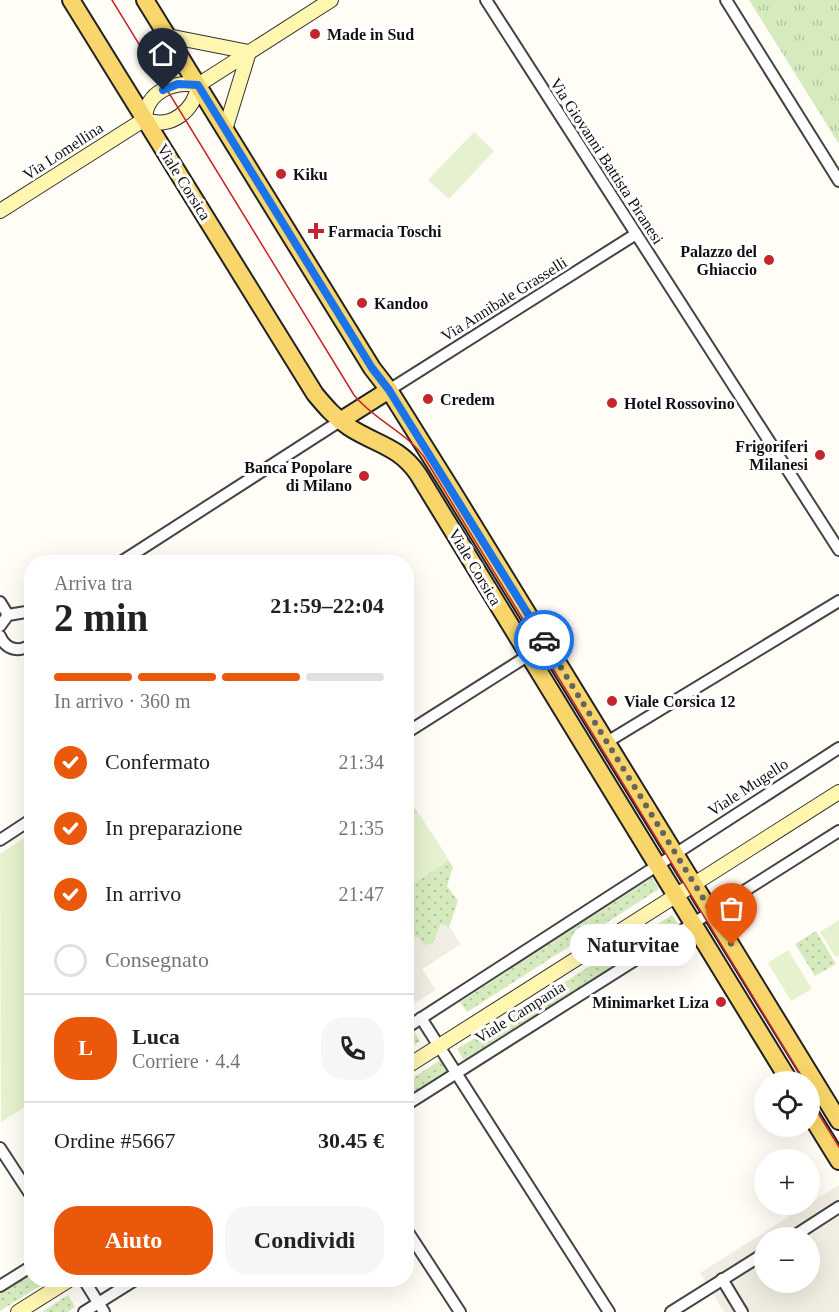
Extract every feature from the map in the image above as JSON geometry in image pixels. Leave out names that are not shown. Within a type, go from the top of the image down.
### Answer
[{"type":"main road","name":"Viale Corsica","points":[[71,0],[315,394],[340,421],[351,429],[397,451],[412,465],[783,1071]]},
{"type":"main road","name":"Viale Corsica","points":[[145,0],[675,854],[694,884],[717,908],[839,1121]]},
{"type":"main road","points":[[340,421],[389,390]]},
{"type":"main road","points":[[820,1130],[839,1161]]},
{"type":"street","points":[[145,119],[164,122],[179,117],[193,103],[198,85],[331,0]]},
{"type":"street","name":"Via Giovanni Battista Piranesi","points":[[486,0],[839,550]]},
{"type":"street","points":[[726,0],[839,181]]},
{"type":"street","points":[[168,36],[249,52]]},
{"type":"street","points":[[225,130],[249,52]]},
{"type":"street","name":"Via Lomellina","points":[[0,211],[145,119],[151,100],[163,90],[178,84],[198,85]]},
{"type":"street","name":"Via Annibale Grasselli","points":[[389,390],[636,234]]},
{"type":"street","points":[[132,555],[340,421]]},
{"type":"street","points":[[607,742],[839,601]]},
{"type":"street","points":[[0,602],[8,615]]},
{"type":"street","points":[[0,626],[8,615],[24,613]]},
{"type":"street","points":[[0,636],[4,643],[12,648],[24,648]]},
{"type":"street","points":[[0,654],[12,648]]},
{"type":"street","points":[[414,728],[529,655]]},
{"type":"street","name":"Viale Mugello","points":[[675,854],[839,748]]},
{"type":"street","points":[[694,884],[839,792]]},
{"type":"street","points":[[0,840],[24,824]]},
{"type":"street","points":[[717,908],[839,831]]},
{"type":"street","points":[[414,1023],[675,854]]},
{"type":"street","name":"Viale Campania","points":[[414,1062],[694,884]]},
{"type":"street","name":"Viale Campania","points":[[414,1100],[717,908]]},
{"type":"street","points":[[421,1018],[609,1312]]},
{"type":"street","points":[[0,1148],[24,1185]]},
{"type":"street","points":[[808,1227],[839,1207]]},
{"type":"street","points":[[414,1241],[460,1312]]},
{"type":"street","points":[[671,1312],[754,1260]]},
{"type":"street","points":[[0,1286],[24,1271]]},
{"type":"street","points":[[722,1280],[742,1312]]},
{"type":"street","points":[[18,1312],[58,1287]]},
{"type":"street","points":[[89,1287],[102,1307]]},
{"type":"street","points":[[84,1312],[102,1307],[126,1287]]},
{"type":"green space","points":[[749,0],[839,0],[839,144]]},
{"type":"green space","points":[[474,132],[494,151],[449,199],[428,180]]},
{"type":"green space","points":[[414,807],[453,867],[447,886],[458,901],[449,927],[460,944],[422,969],[435,990],[414,1003]]},
{"type":"green space","points":[[418,812],[449,860],[414,882],[414,815]]},
{"type":"green space","points":[[24,838],[24,1107],[1,1122],[0,854]]},
{"type":"green space","points":[[652,878],[659,889],[467,1012],[460,1002]]},
{"type":"green space","points":[[672,915],[679,925],[464,1060],[457,1049]]},
{"type":"green space","points":[[839,920],[839,955],[836,958],[820,932]]},
{"type":"green space","points":[[816,931],[836,964],[815,976],[795,944]]},
{"type":"green space","points":[[788,950],[812,989],[791,1001],[768,963]]},
{"type":"green space","points":[[414,1031],[420,1041],[414,1045]]},
{"type":"green space","points":[[440,1060],[447,1071],[414,1093],[414,1077]]},
{"type":"green space","points":[[24,1278],[24,1287],[38,1287],[0,1311],[0,1293]]},
{"type":"green space","points":[[68,1295],[75,1307],[68,1312],[42,1312]]},
{"type":"shaded area","points":[[440,925],[449,927],[460,944],[422,969],[435,990],[414,1003],[414,937],[418,937],[424,945],[433,943]]},
{"type":"shaded area","points":[[839,1185],[839,1312],[724,1312],[700,1273],[754,1239],[754,1293],[820,1293],[820,1227],[773,1227],[792,1215],[820,1215],[820,1197]]},
{"type":"tram line","points":[[112,0],[354,395],[371,412],[408,440],[424,457],[798,1071]]},
{"type":"tram line","points":[[820,1116],[839,1147]]},
{"type":"way so far","points":[[544,640],[732,945]]},
{"type":"place","name":"Made in Sud","points":[[315,34]]},
{"type":"place","name":"Kiku","points":[[281,174]]},
{"type":"place","name":"Farmacia Toschi","points":[[316,231]]},
{"type":"place","name":"Palazzo del Ghiaccio","points":[[769,260]]},
{"type":"place","name":"Kandoo","points":[[362,303]]},
{"type":"place","name":"Credem","points":[[428,399]]},
{"type":"place","name":"Hotel Rossovino","points":[[612,403]]},
{"type":"place","name":"Frigoriferi Milanesi","points":[[820,455]]},
{"type":"place","name":"Banca Popolare di Milano","points":[[364,476]]},
{"type":"place","name":"Viale Corsica 12","points":[[612,701]]},
{"type":"place","name":"Naturvitae","points":[[732,945]]},
{"type":"place","name":"Minimarket Liza","points":[[721,1002]]},
{"type":"route","points":[[163,90],[178,84],[198,85],[372,368],[389,390],[544,640]]}]
